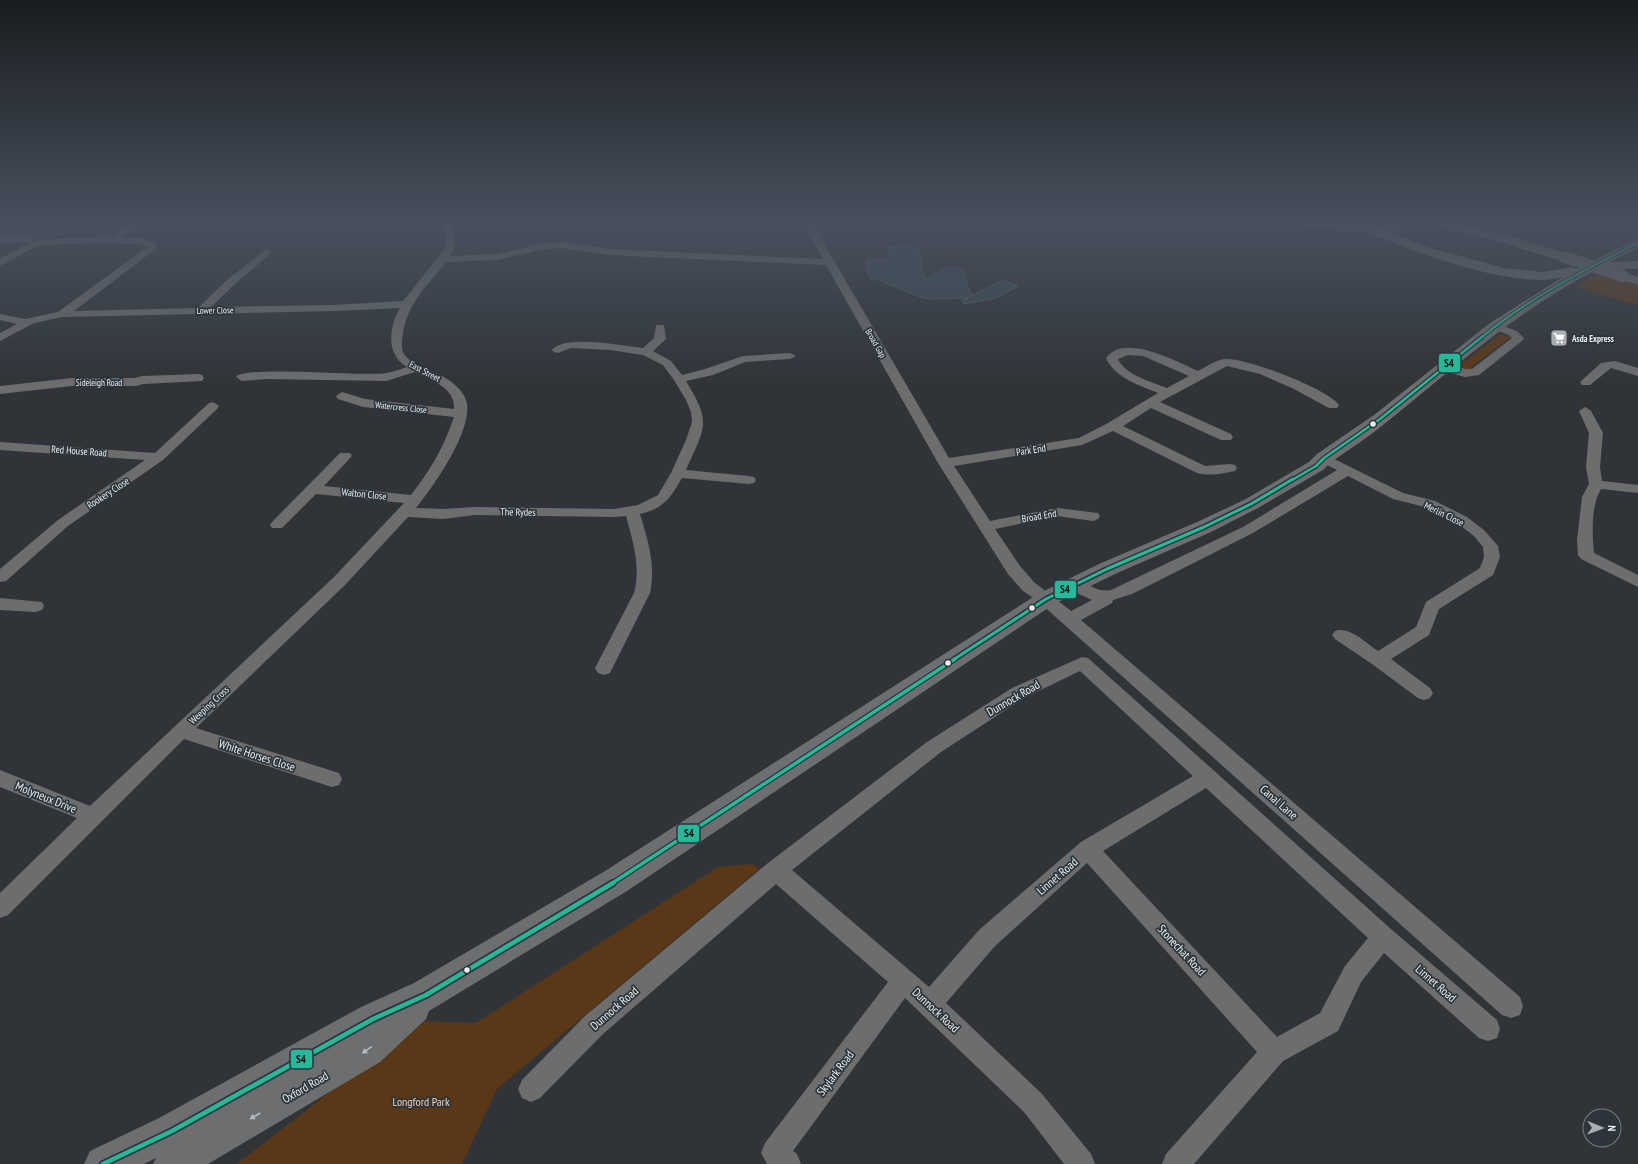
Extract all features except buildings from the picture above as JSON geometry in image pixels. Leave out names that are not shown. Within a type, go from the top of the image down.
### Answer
[{"type":"main road","points":[[1502,322],[1529,288],[1520,279],[1511,275]]},
{"type":"main road","points":[[1525,275],[1553,275]]},
{"type":"main road","name":"Oxford Road","points":[[102,1164],[170,1154],[368,1050],[426,995],[616,881],[1046,599],[1251,504],[1316,466],[1324,458],[1380,420],[1443,367],[1502,322],[1575,275]]},
{"type":"street","points":[[62,314],[115,275]]},
{"type":"street","points":[[202,310],[238,275]]},
{"type":"street","name":"East Street","points":[[430,275],[406,304],[398,325],[397,348],[400,356],[417,368],[444,381],[454,390],[461,402],[461,414]]},
{"type":"street","name":"Broad Gap","points":[[836,275],[945,463],[1014,570],[1028,586],[1046,599]]},
{"type":"street","points":[[1621,275],[1638,281]]},
{"type":"street","name":"Lower Close","points":[[26,323],[62,314],[333,308],[406,304]]},
{"type":"street","points":[[0,317],[26,323]]},
{"type":"street","points":[[1443,367],[1465,373],[1475,372],[1517,340],[1518,338],[1502,322]]},
{"type":"street","points":[[0,338],[26,323]]},
{"type":"street","points":[[646,352],[660,339],[660,327]]},
{"type":"street","name":"The Rydes","points":[[409,506],[443,514],[475,511],[614,513],[632,511],[652,505],[662,498],[678,473],[693,440],[698,422],[697,412],[692,400],[679,379],[667,363],[646,352],[610,347],[565,344]]},
{"type":"street","points":[[679,379],[709,372],[743,359],[775,352],[790,356]]},
{"type":"street","points":[[1167,392],[1121,371],[1112,363],[1112,358],[1123,352],[1146,353],[1199,376]]},
{"type":"street","name":"Park End","points":[[945,463],[1082,440],[1113,426],[1167,392],[1220,364],[1233,362],[1241,363],[1309,392],[1333,405]]},
{"type":"street","points":[[1586,382],[1604,365],[1609,363],[1638,372]]},
{"type":"street","points":[[242,377],[267,375],[386,377],[417,368]]},
{"type":"street","name":"Sideleigh Road","points":[[0,390],[72,382],[136,382],[142,380],[198,378]]},
{"type":"street","name":"Watercress Close","points":[[342,396],[364,403],[461,414]]},
{"type":"street","points":[[1151,403],[1226,437]]},
{"type":"street","name":"Rookery Close","points":[[0,577],[63,523],[94,500],[130,478],[158,456],[214,406]]},
{"type":"street","points":[[1585,411],[1596,433],[1593,467],[1596,484],[1589,497],[1585,540],[1586,555],[1638,582]]},
{"type":"street","points":[[409,506],[448,450],[461,414]]},
{"type":"street","points":[[1113,426],[1202,470],[1209,471],[1230,468]]},
{"type":"street","name":"Red House Road","points":[[0,446],[158,456]]},
{"type":"street","points":[[277,525],[345,456]]},
{"type":"street","name":"Merlin Close","points":[[1324,458],[1398,496],[1430,504],[1462,520],[1479,533],[1490,546],[1492,557],[1487,571],[1432,606],[1423,631],[1378,659]]},
{"type":"street","points":[[1069,620],[1106,599],[1248,530],[1347,470]]},
{"type":"street","points":[[678,473],[749,480]]},
{"type":"street","points":[[1596,484],[1638,489]]},
{"type":"street","name":"Walton Close","points":[[313,489],[409,506]]},
{"type":"street","name":"Weeping Cross","points":[[0,908],[93,816],[333,587],[409,506]]},
{"type":"street","points":[[604,668],[642,593],[646,581],[647,567],[632,511]]},
{"type":"street","name":"Broad End","points":[[986,526],[1057,512],[1093,516]]},
{"type":"street","points":[[1074,585],[1096,596],[1106,599]]},
{"type":"street","name":"Canal Lane","points":[[1046,599],[1511,1006]]},
{"type":"street","points":[[0,604],[36,606]]},
{"type":"street","points":[[1341,635],[1378,659],[1424,693]]},
{"type":"street","name":"Linnet Road","points":[[1082,663],[1383,937],[1488,1029]]},
{"type":"street","name":"Dunnock Road","points":[[531,1089],[594,1025],[776,870],[934,747],[1018,693],[1082,663]]},
{"type":"street","name":"White Horses Close","points":[[182,731],[332,779]]},
{"type":"street","name":"Molyneux Drive","points":[[0,778],[93,816]]},
{"type":"street","name":"Linnet Road","points":[[930,1004],[987,938],[1088,849],[1207,778]]},
{"type":"street","name":"Stonechat Road","points":[[1088,849],[1274,1052]]},
{"type":"street","name":"Dunnock Road","points":[[776,870],[904,980],[1033,1102],[1081,1164]]},
{"type":"street","points":[[1176,1164],[1274,1052],[1329,1022],[1354,974],[1383,937]]},
{"type":"street","name":"Skylark Road","points":[[787,1164],[775,1153],[904,980]]},
{"type":"green space","points":[[1598,275],[1606,275],[1638,284],[1638,305],[1576,287],[1588,279]]},
{"type":"green space","points":[[1500,334],[1512,337],[1511,340],[1508,339],[1471,367],[1474,369],[1471,371],[1456,368]]},
{"type":"green space","name":"Longford Park","points":[[753,864],[759,869],[497,1089],[462,1164],[237,1164],[421,1021],[476,1023],[718,867]]},
{"type":"transit line","name":"S4","points":[[103,1164],[172,1131],[373,1019],[426,995],[616,881],[1046,599],[1107,569],[1204,527],[1251,504],[1316,466],[1324,458],[1380,419],[1495,326],[1574,275]]},
{"type":"place","name":"Asda Express","points":[[1559,338]]}]
